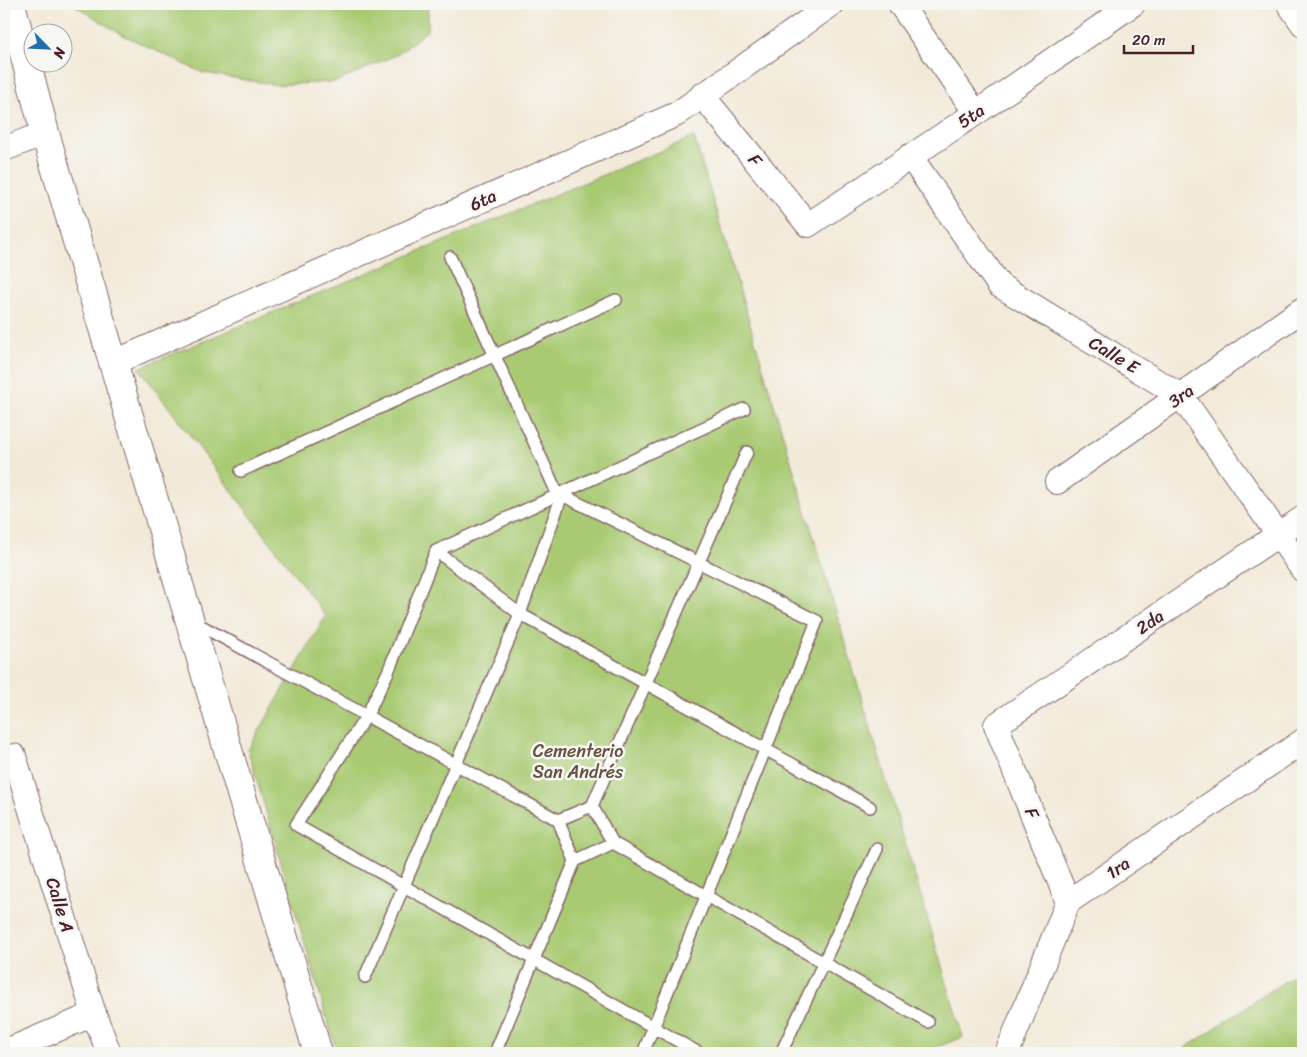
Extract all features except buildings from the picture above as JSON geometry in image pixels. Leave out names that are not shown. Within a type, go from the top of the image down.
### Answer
[{"type":"street","points":[[11,4],[45,133],[115,362],[318,1053]]},
{"type":"street","name":"6ta","points":[[115,362],[677,114],[832,4]]},
{"type":"street","points":[[900,4],[976,113]]},
{"type":"street","name":"5ta","points":[[808,224],[976,113],[1133,4]]},
{"type":"street","points":[[1289,4],[1303,24]]},
{"type":"street","name":"F","points":[[702,95],[808,224]]},
{"type":"street","points":[[4,149],[45,133]]},
{"type":"street","name":"Calle E","points":[[910,156],[999,284],[1181,396],[1303,570]]},
{"type":"street","name":"3ra","points":[[1056,482],[1181,396],[1303,308]]},
{"type":"street","name":"2da","points":[[996,725],[1303,518]]},
{"type":"street","name":"F","points":[[996,725],[1068,902]]},
{"type":"street","name":"1ra","points":[[1068,902],[1303,741]]},
{"type":"street","name":"Calle A","points":[[14,756],[94,1014],[109,1053]]},
{"type":"street","points":[[1007,1053],[1068,902]]},
{"type":"street","points":[[4,1052],[94,1014]]},
{"type":"lane","points":[[450,257],[558,495]]},
{"type":"lane","points":[[241,471],[616,300]]},
{"type":"lane","points":[[699,1053],[296,825],[367,715],[388,672],[436,551],[744,409]]},
{"type":"lane","points":[[558,820],[592,806],[747,452]]},
{"type":"lane","points":[[366,977],[520,614],[562,495],[818,621],[643,1053]]},
{"type":"lane","points":[[436,551],[520,614],[870,807]]},
{"type":"lane","points":[[191,620],[558,820],[575,861]]},
{"type":"lane","points":[[592,806],[613,843],[928,1022]]},
{"type":"lane","points":[[495,1053],[575,861],[613,843]]},
{"type":"lane","points":[[781,1053],[877,849]]},
{"type":"green space","points":[[73,4],[428,4],[428,30],[396,55],[336,82],[277,85],[203,73],[119,33]]},
{"type":"green space","name":"Cementerio San Andrés","points":[[694,137],[963,1037],[922,1053],[337,1053],[248,750],[326,616],[139,368]]},
{"type":"green space","points":[[1303,969],[1303,1053],[1178,1053]]}]
